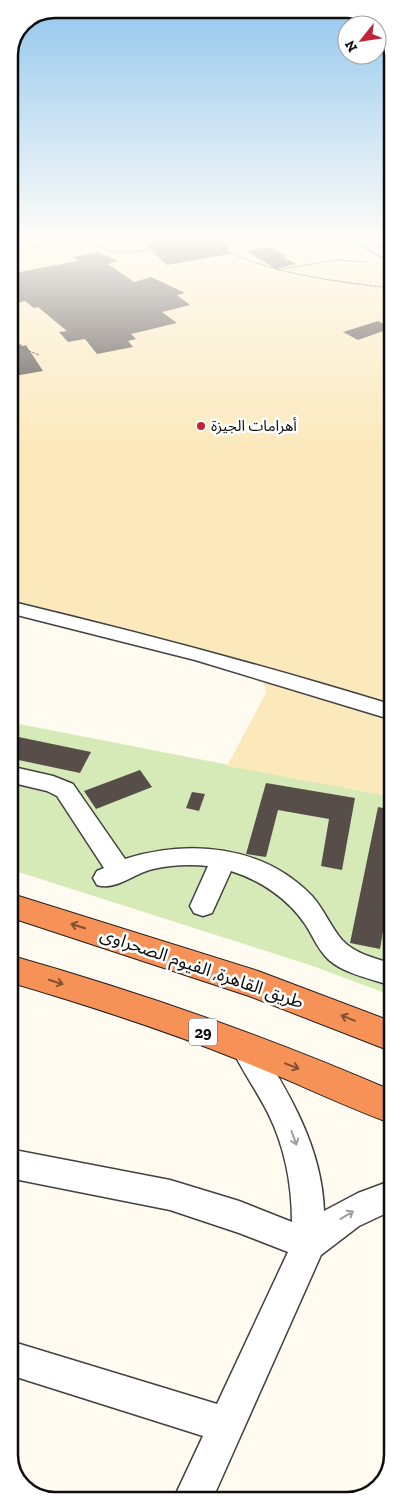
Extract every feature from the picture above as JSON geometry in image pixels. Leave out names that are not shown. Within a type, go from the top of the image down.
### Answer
[{"type":"highway","name":"طريق القاهرة, الفيوم الصحراوى","points":[[17,909],[249,982],[384,1034]]},
{"type":"highway","name":"29","points":[[17,971],[114,1001],[246,1049],[384,1104]]},
{"type":"street","points":[[17,609],[185,651],[384,710]]},
{"type":"street","points":[[17,776],[53,784],[65,790],[112,874],[150,859],[173,857],[223,860],[255,869],[276,881],[294,895],[311,913],[333,947],[342,955],[384,971]]},
{"type":"street","points":[[203,906],[223,860]]},
{"type":"street","points":[[196,1491],[228,1425],[308,1244],[308,1195],[298,1149],[281,1107],[246,1049]]},
{"type":"street","points":[[17,1164],[170,1195],[239,1217],[308,1244]]},
{"type":"street","points":[[308,1244],[345,1216],[365,1205],[384,1198]]},
{"type":"street","points":[[17,1360],[228,1425]]},
{"type":"path","points":[[17,347],[40,355]]},
{"type":"green space","points":[[17,724],[384,795],[384,993],[310,965],[17,872]]},
{"type":"sand","name":"أهرامات الجيزة","points":[[17,310],[384,310],[384,795],[227,766],[266,693],[263,678],[17,614]]},
{"type":"building","points":[[42,310],[168,310],[162,312],[177,323],[131,334],[136,339],[128,341],[133,347],[97,354],[85,339],[68,342],[59,332],[67,331]]},
{"type":"building","points":[[378,321],[384,324],[384,331],[358,340],[343,332]]},
{"type":"building","points":[[17,342],[23,346],[26,345],[43,371],[17,376]]},
{"type":"building","points":[[17,737],[91,752],[80,773],[17,760]]},
{"type":"building","points":[[140,770],[152,787],[96,809],[84,791]]},
{"type":"building","points":[[266,783],[355,798],[342,870],[321,866],[329,819],[278,810],[266,857],[246,854]]},
{"type":"building","points":[[192,792],[205,794],[199,811],[186,808]]},
{"type":"building","points":[[378,807],[384,808],[384,925],[380,949],[350,943]]},
{"type":"place","name":"أهرامات الجيزة","points":[[201,426]]}]
